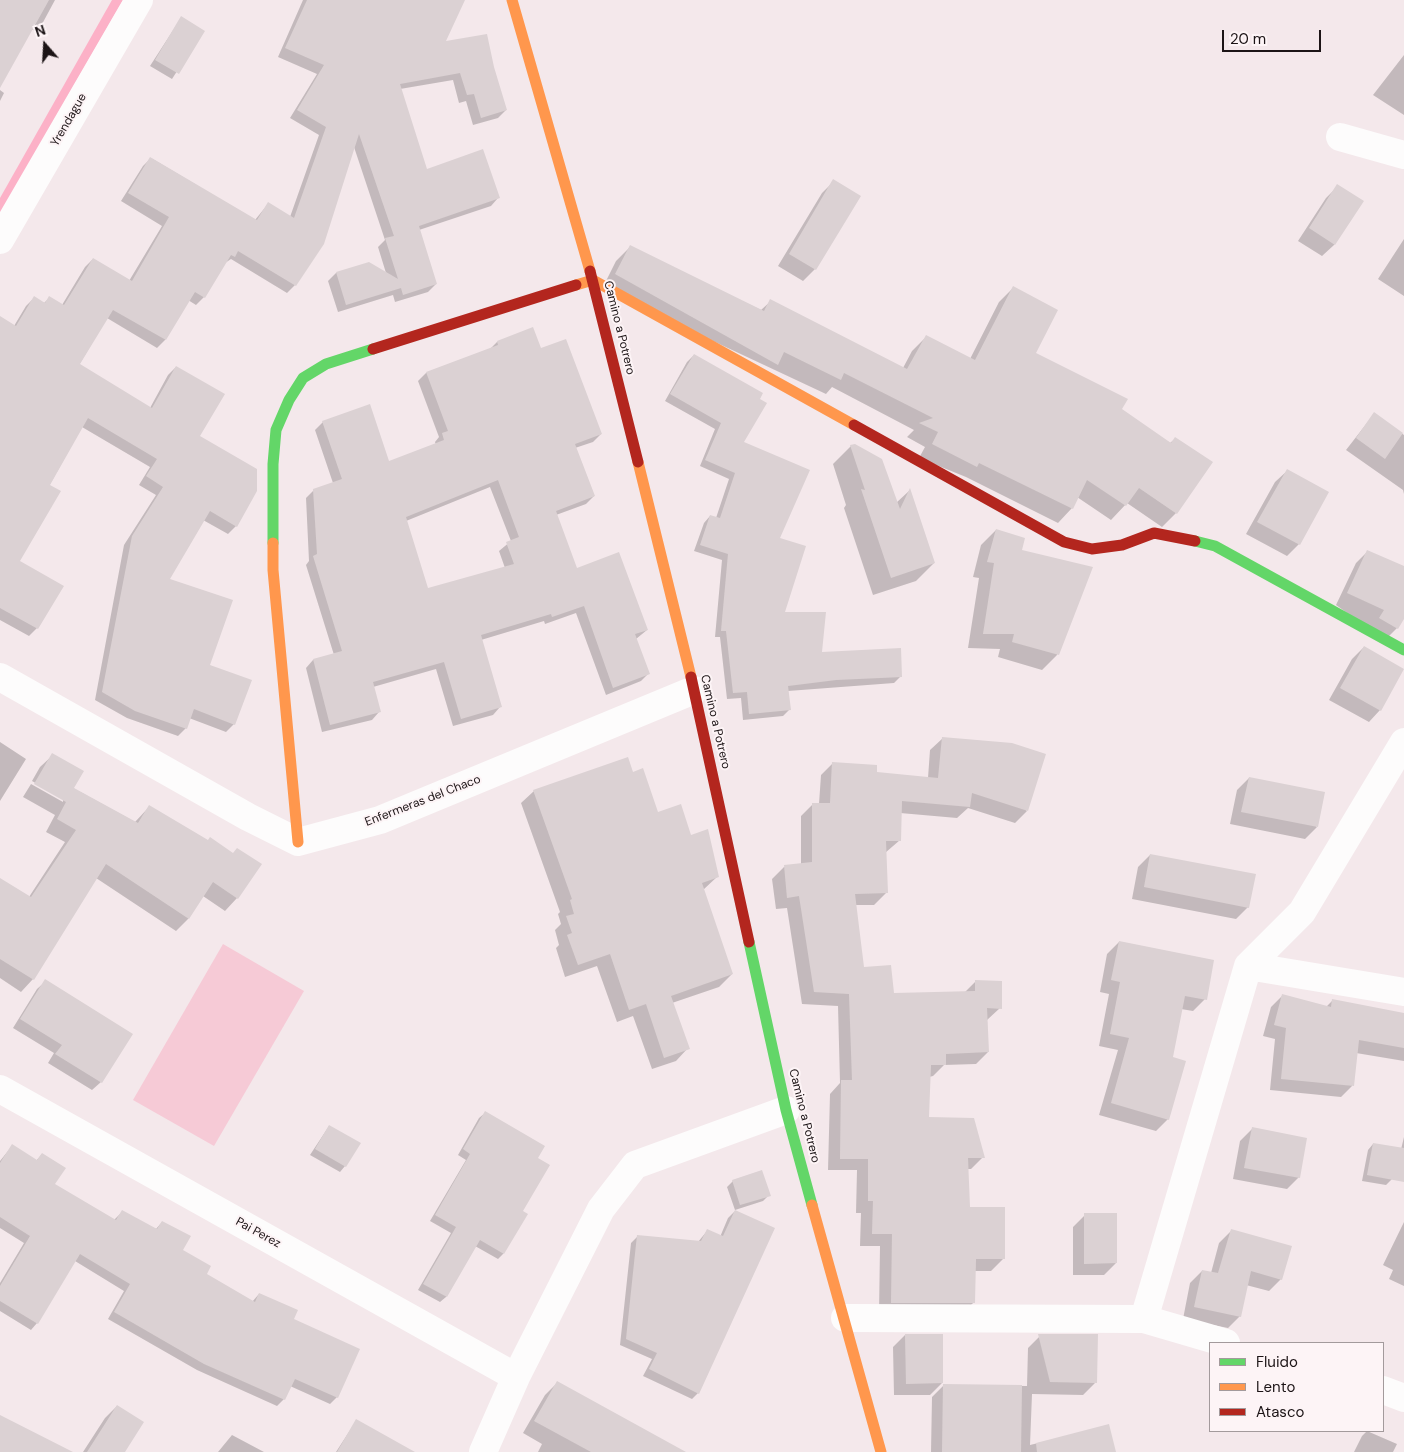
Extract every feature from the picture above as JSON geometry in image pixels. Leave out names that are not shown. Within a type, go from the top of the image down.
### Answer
[{"type":"street","name":"Yrendague","points":[[0,240],[139,0]]},
{"type":"street","name":"Camino a Potrero","points":[[512,0],[593,280],[694,690],[786,1110],[880,1452]]},
{"type":"street","points":[[1340,137],[1404,155]]},
{"type":"street","points":[[298,842],[273,570],[273,464],[276,430],[289,400],[303,378],[326,364],[593,280],[1064,542],[1092,549],[1122,545],[1154,533],[1174,535],[1215,546],[1404,650]]},
{"type":"street","points":[[0,677],[248,817],[298,842]]},
{"type":"street","name":"Enfermeras del Chaco","points":[[298,842],[380,820],[694,690]]},
{"type":"street","points":[[1144,1319],[1248,966],[1302,912],[1404,742]]},
{"type":"street","points":[[1248,966],[1404,992]]},
{"type":"street","name":"Pai Perez","points":[[0,1089],[516,1377]]},
{"type":"street","points":[[483,1452],[516,1377],[601,1209],[635,1165],[786,1110]]},
{"type":"street","points":[[844,1318],[1144,1319],[1223,1342]]},
{"type":"street","points":[[1384,1390],[1404,1398]]},
{"type":"shaded area","points":[[112,0],[123,0],[0,214],[0,198]]},
{"type":"shaded area","points":[[223,944],[304,991],[214,1146],[133,1100]]},
{"type":"building","points":[[0,0],[49,0],[0,88]]},
{"type":"building","points":[[307,0],[465,0],[446,41],[487,34],[494,67],[507,110],[481,118],[474,94],[467,95],[460,73],[400,84],[427,169],[483,149],[500,198],[419,226],[437,284],[403,295],[401,288],[346,305],[336,272],[369,262],[398,279],[385,238],[394,236],[359,134],[324,244],[296,286],[238,251],[235,257],[231,255],[205,298],[195,292],[166,340],[113,310],[80,364],[152,408],[176,366],[225,394],[200,436],[257,469],[257,491],[237,527],[210,511],[170,579],[233,600],[210,665],[252,680],[235,725],[194,709],[187,729],[135,711],[102,692],[132,536],[163,487],[146,476],[157,459],[88,418],[50,485],[61,491],[20,561],[64,586],[38,629],[0,608],[0,316],[16,326],[34,296],[45,303],[49,296],[64,305],[93,258],[132,281],[169,217],[128,193],[150,157],[257,220],[268,202],[294,218],[326,127],[297,110],[324,65],[285,48]]},
{"type":"building","points":[[181,16],[205,31],[179,74],[155,60]]},
{"type":"building","points":[[833,179],[861,196],[816,270],[789,254]]},
{"type":"building","points":[[1337,184],[1364,201],[1335,245],[1309,228]]},
{"type":"building","points":[[630,245],[764,311],[770,299],[907,369],[926,335],[975,360],[1013,286],[1058,310],[1036,353],[1128,399],[1122,409],[1171,443],[1175,437],[1213,462],[1177,514],[1139,488],[1126,506],[1087,480],[1073,509],[979,463],[977,467],[932,444],[938,432],[919,423],[933,418],[844,373],[841,380],[784,352],[778,365],[615,274]]},
{"type":"building","points":[[533,327],[541,348],[566,339],[602,434],[575,444],[595,496],[556,511],[577,568],[619,552],[648,630],[635,634],[650,674],[613,688],[584,606],[552,617],[551,614],[481,635],[502,707],[461,719],[444,662],[373,682],[381,712],[330,725],[313,659],[342,651],[313,556],[317,554],[313,489],[342,479],[322,421],[370,404],[389,461],[444,440],[442,433],[448,431],[426,372],[498,345],[497,341]],"holes":[[[498,480],[519,537],[506,542],[514,564],[428,588],[406,517]]]},
{"type":"building","points":[[694,354],[763,393],[760,399],[767,403],[744,442],[810,470],[780,538],[806,546],[785,612],[826,612],[822,652],[901,648],[902,677],[836,680],[788,686],[791,710],[749,714],[747,692],[733,693],[726,631],[721,631],[728,554],[700,545],[710,515],[720,518],[735,473],[705,460],[721,423],[670,394]]},
{"type":"building","points":[[1374,412],[1403,433],[1385,459],[1356,438]]},
{"type":"building","points":[[855,444],[882,459],[900,509],[910,488],[935,563],[891,578],[861,489],[865,490],[850,445]]},
{"type":"building","points":[[1287,469],[1329,492],[1300,545],[1257,522]]},
{"type":"building","points":[[996,529],[1025,538],[1022,550],[1093,567],[1059,655],[1012,642],[1014,634],[983,634],[994,563],[987,562]]},
{"type":"building","points":[[1367,550],[1404,566],[1404,619],[1398,629],[1379,618],[1384,610],[1347,593]]},
{"type":"building","points":[[1364,646],[1404,669],[1381,711],[1340,688]]},
{"type":"building","points":[[942,737],[1012,743],[1046,754],[1028,811],[972,793],[970,807],[902,801],[901,841],[886,841],[888,893],[855,894],[864,967],[891,965],[894,993],[975,991],[975,980],[1002,981],[1002,1009],[987,1008],[989,1052],[946,1054],[946,1065],[931,1065],[929,1117],[974,1118],[985,1158],[968,1158],[970,1207],[1005,1207],[1005,1259],[976,1259],[975,1303],[891,1303],[892,1234],[872,1234],[873,1201],[868,1201],[868,1159],[840,1159],[841,1080],[852,1080],[849,994],[814,992],[799,896],[787,898],[784,865],[812,862],[812,803],[830,803],[832,762],[877,765],[877,772],[938,778]]},
{"type":"building","points":[[52,753],[84,771],[74,788],[138,823],[149,805],[208,840],[210,837],[233,853],[237,848],[262,864],[238,899],[213,882],[189,919],[106,864],[34,980],[0,959],[0,878],[31,897],[76,830],[57,819],[66,802],[34,784]]},
{"type":"building","points":[[628,757],[633,772],[643,768],[658,812],[681,804],[691,835],[708,829],[719,877],[702,883],[733,974],[671,996],[690,1049],[664,1058],[646,1004],[629,1010],[610,954],[578,965],[567,935],[572,933],[566,916],[574,914],[570,900],[572,899],[533,790]]},
{"type":"building","points":[[1249,777],[1325,792],[1318,827],[1241,812]]},
{"type":"building","points":[[1150,854],[1256,874],[1249,908],[1144,887]]},
{"type":"building","points":[[1119,941],[1214,960],[1207,1000],[1185,996],[1173,1057],[1186,1061],[1169,1120],[1111,1103],[1129,1038],[1110,1034],[1120,982],[1111,980]]},
{"type":"building","points":[[45,979],[133,1034],[102,1083],[55,1054],[62,1045],[20,1019]]},
{"type":"building","points":[[1282,994],[1331,1007],[1332,999],[1404,1013],[1404,1048],[1359,1040],[1354,1086],[1281,1079],[1286,1028],[1274,1025]]},
{"type":"building","points":[[485,1111],[545,1146],[538,1158],[550,1165],[523,1211],[528,1214],[504,1254],[480,1240],[447,1297],[423,1284],[456,1227],[435,1215],[470,1154],[463,1149]]},
{"type":"building","points":[[329,1125],[361,1143],[346,1167],[315,1149]]},
{"type":"building","points":[[1252,1127],[1307,1138],[1300,1178],[1244,1168]]},
{"type":"building","points":[[1373,1143],[1404,1148],[1404,1182],[1367,1175]]},
{"type":"building","points":[[12,1144],[37,1160],[42,1153],[66,1168],[55,1184],[116,1220],[122,1210],[157,1229],[162,1221],[191,1236],[183,1250],[211,1266],[207,1274],[255,1302],[259,1293],[298,1310],[294,1319],[360,1349],[338,1398],[295,1379],[285,1400],[204,1364],[114,1312],[130,1284],[80,1254],[38,1324],[0,1301],[0,1286],[30,1236],[0,1217],[0,1163]]},
{"type":"building","points":[[762,1170],[771,1196],[740,1205],[732,1180]]},
{"type":"building","points":[[735,1210],[775,1228],[699,1394],[649,1369],[657,1353],[626,1339],[637,1235],[701,1241],[707,1229],[723,1236]]},
{"type":"building","points":[[1084,1213],[1117,1213],[1117,1263],[1084,1264]]},
{"type":"building","points":[[1231,1229],[1292,1246],[1282,1280],[1251,1271],[1241,1317],[1194,1307],[1202,1270],[1218,1273]]},
{"type":"building","points":[[905,1334],[943,1334],[943,1383],[906,1384]]},
{"type":"building","points":[[1038,1334],[1098,1334],[1097,1383],[1050,1382]]},
{"type":"building","points":[[557,1381],[686,1452],[591,1452],[534,1421]]},
{"type":"building","points":[[943,1384],[1022,1385],[1021,1452],[942,1452]]},
{"type":"building","points":[[117,1405],[144,1422],[125,1452],[87,1452]]},
{"type":"building","points":[[0,1415],[73,1452],[0,1452]]},
{"type":"building","points":[[356,1419],[415,1452],[337,1452]]},
{"type":"building","points":[[1109,1424],[1116,1452],[1037,1452],[1036,1443]]},
{"type":"traffic: fast","points":[[273,543],[273,464],[276,430],[289,400],[303,378],[326,364],[373,349]]},
{"type":"traffic: fast","points":[[1195,541],[1215,546],[1404,650]]},
{"type":"traffic: fast","points":[[749,942],[786,1110],[812,1205]]},
{"type":"traffic: slow","points":[[512,0],[590,271]]},
{"type":"traffic: slow","points":[[576,285],[593,280],[854,425]]},
{"type":"traffic: slow","points":[[638,462],[691,677]]},
{"type":"traffic: slow","points":[[273,543],[273,570],[298,842]]},
{"type":"traffic: slow","points":[[812,1205],[881,1452]]},
{"type":"traffic: jam","points":[[590,271],[638,462]]},
{"type":"traffic: jam","points":[[373,349],[576,285]]},
{"type":"traffic: jam","points":[[854,425],[1064,542],[1092,549],[1122,545],[1154,533],[1195,541]]},
{"type":"traffic: jam","points":[[691,677],[749,942]]}]
